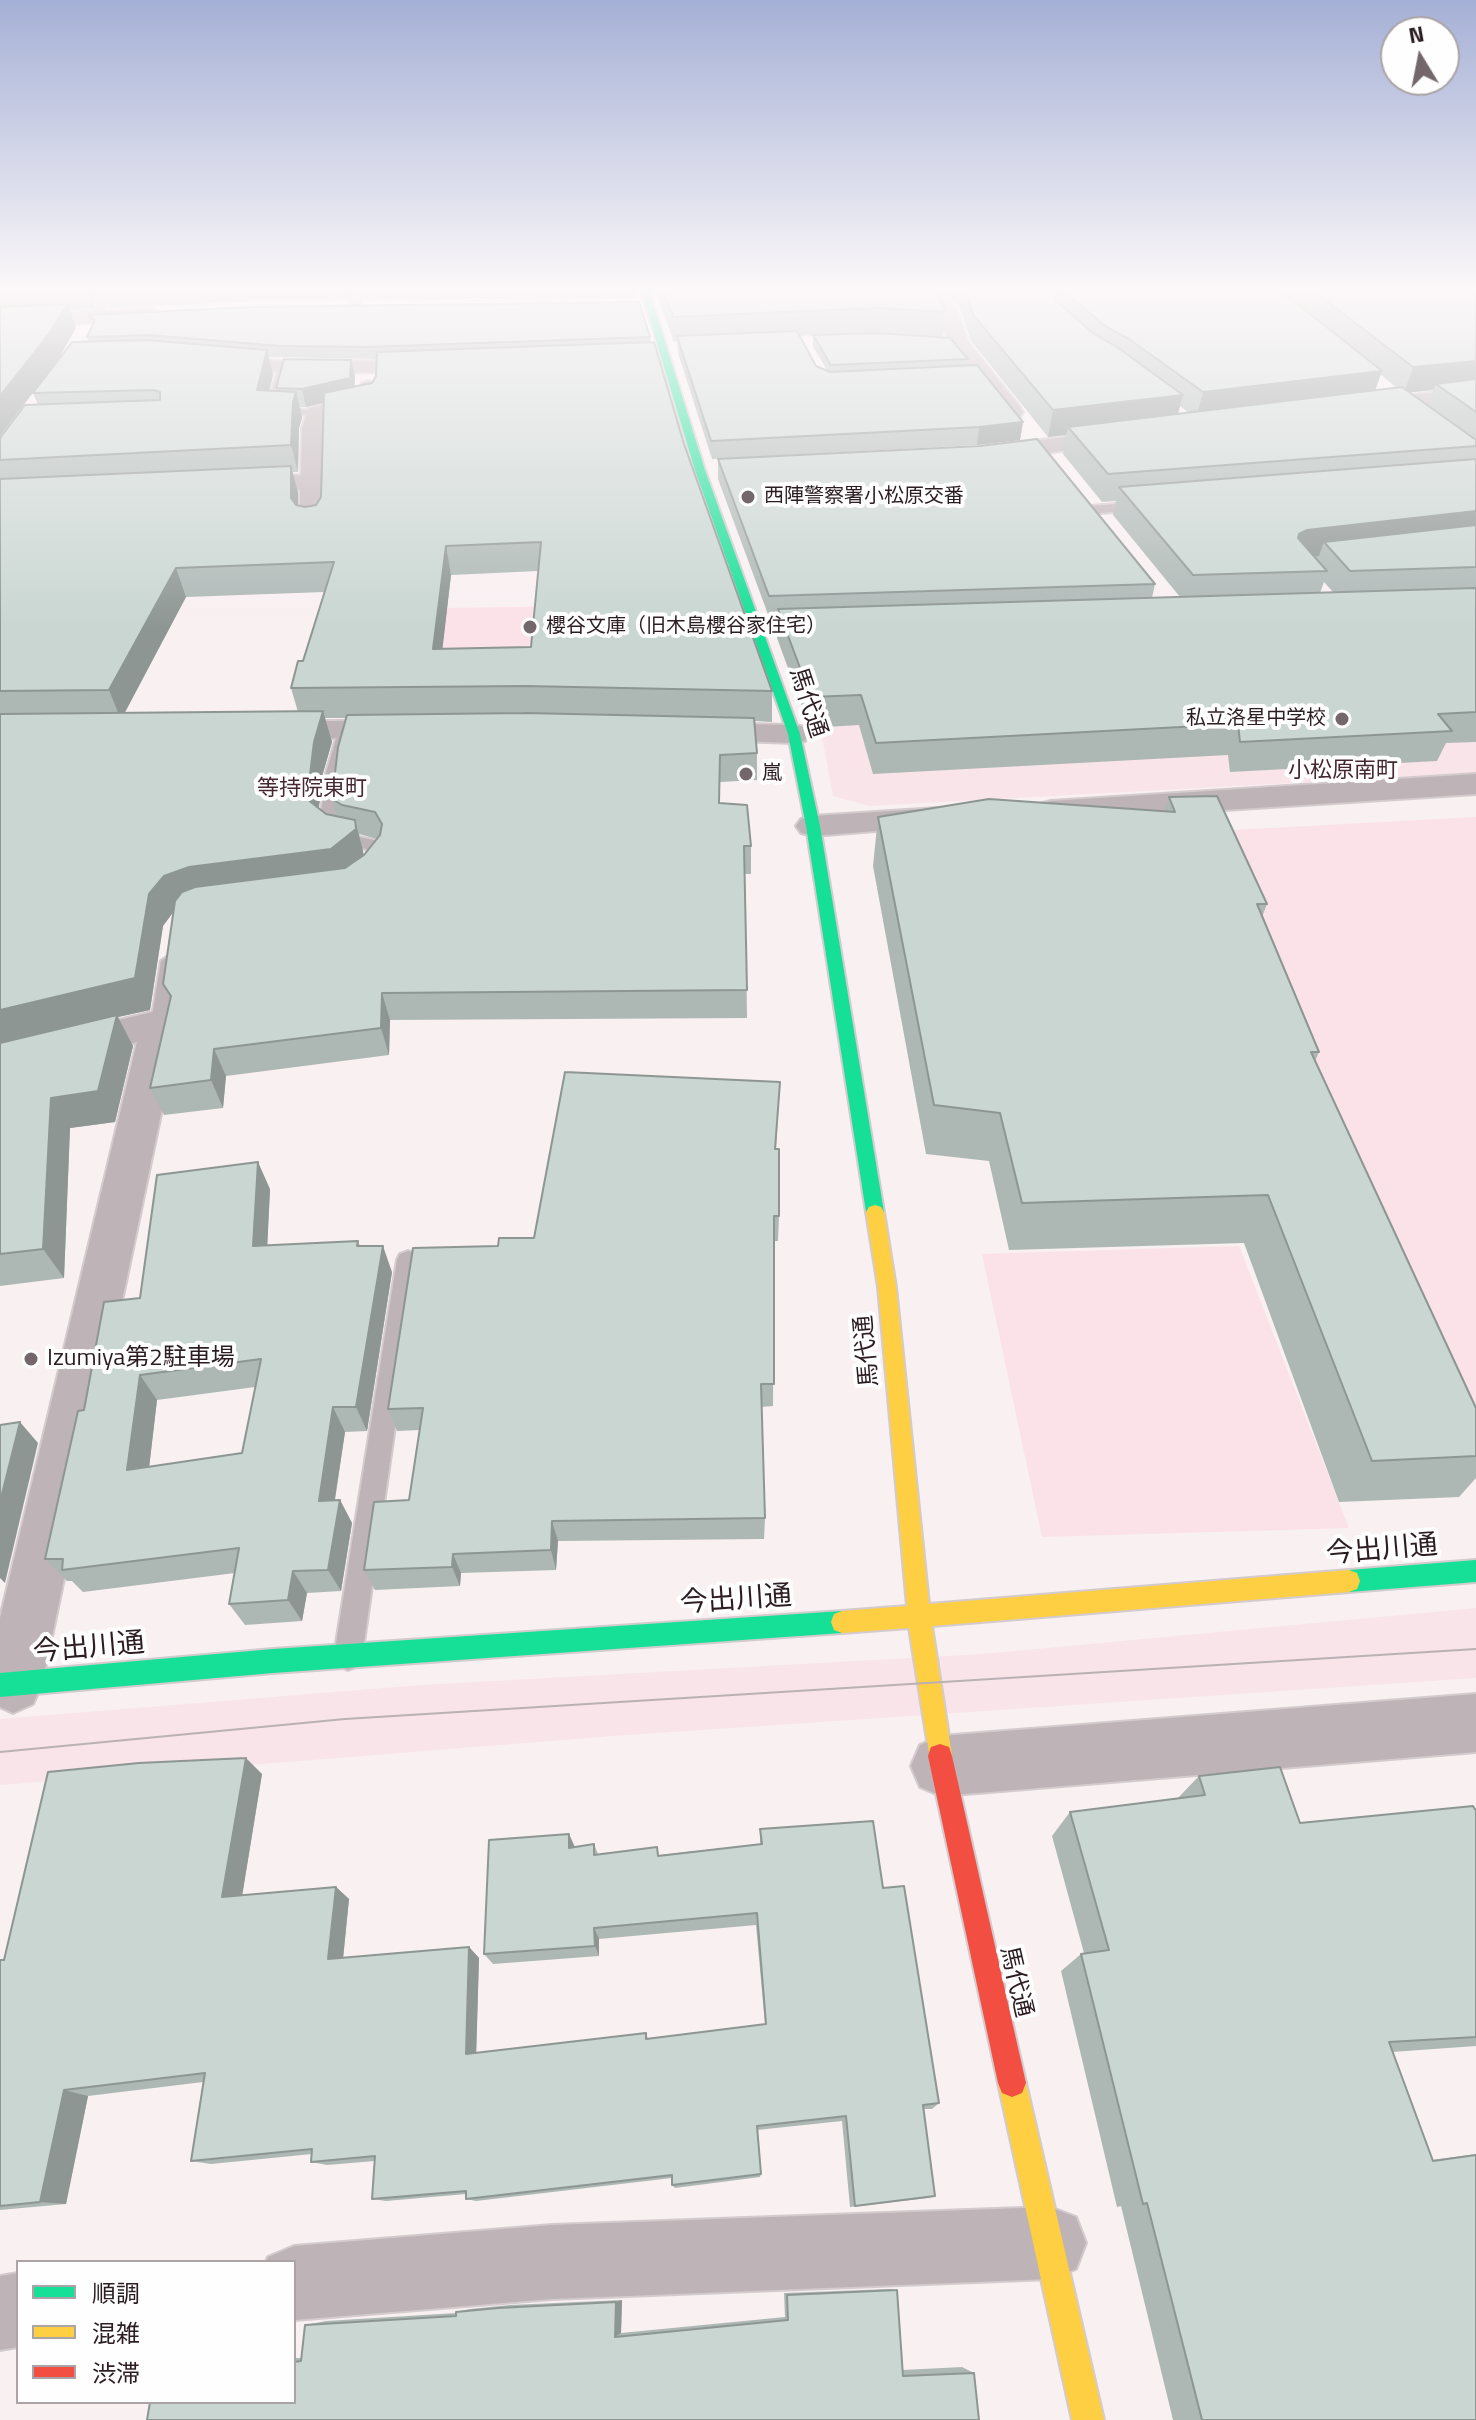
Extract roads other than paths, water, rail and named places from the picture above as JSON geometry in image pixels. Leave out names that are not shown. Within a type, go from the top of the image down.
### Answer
[{"type":"street","points":[[313,525],[313,428],[317,413],[363,403]]},
{"type":"street","name":"馬代通","points":[[679,403],[700,470],[794,734],[813,826],[887,1287],[919,1617],[941,1766],[1088,2420]]},
{"type":"street","points":[[1000,403],[1056,468]]},
{"type":"street","points":[[1336,411],[1398,403],[1420,420]]},
{"type":"street","points":[[961,456],[1153,433]]},
{"type":"street","points":[[700,470],[731,468]]},
{"type":"street","points":[[213,487],[312,482]]},
{"type":"street","points":[[1073,489],[1109,533]]},
{"type":"street","points":[[756,628],[787,627]]},
{"type":"street","points":[[236,731],[438,729]]},
{"type":"street","points":[[670,731],[794,734]]},
{"type":"street","points":[[1018,813],[1476,784]]},
{"type":"street","points":[[813,826],[971,816]]},
{"type":"street","points":[[0,1062],[161,1023],[6,1685]]},
{"type":"street","name":"今出川通","points":[[6,1685],[348,1656],[919,1617],[1476,1571]]},
{"type":"street","points":[[941,1766],[1476,1723]]},
{"type":"street","points":[[296,2283],[552,2262],[1050,2243]]},
{"type":"lane","points":[[273,403],[270,412],[317,413]]},
{"type":"lane","points":[[1090,510],[1152,505]]},
{"type":"lane","points":[[346,730],[334,773],[327,830],[343,839],[373,845],[377,853],[364,876],[355,882]]},
{"type":"lane","points":[[161,1023],[173,940]]},
{"type":"lane","points":[[348,1656],[408,1260]]},
{"type":"tram line","points":[[0,1752],[345,1719],[1476,1649]]},
{"type":"place","name":"西陣警察署小松原交番","points":[[748,497]]},
{"type":"place","name":"櫻谷文庫（旧木島櫻谷家住宅）","points":[[530,627]]},
{"type":"place","name":"私立洛星中学校","points":[[1342,719]]},
{"type":"place","name":"嵐","points":[[746,774]]},
{"type":"place","name":"Izumiya第2駐車場","points":[[31,1359]]},
{"type":"district","name":"小松原南町","points":[[1343,772]]},
{"type":"district","name":"等持院東町","points":[[312,790]]}]
